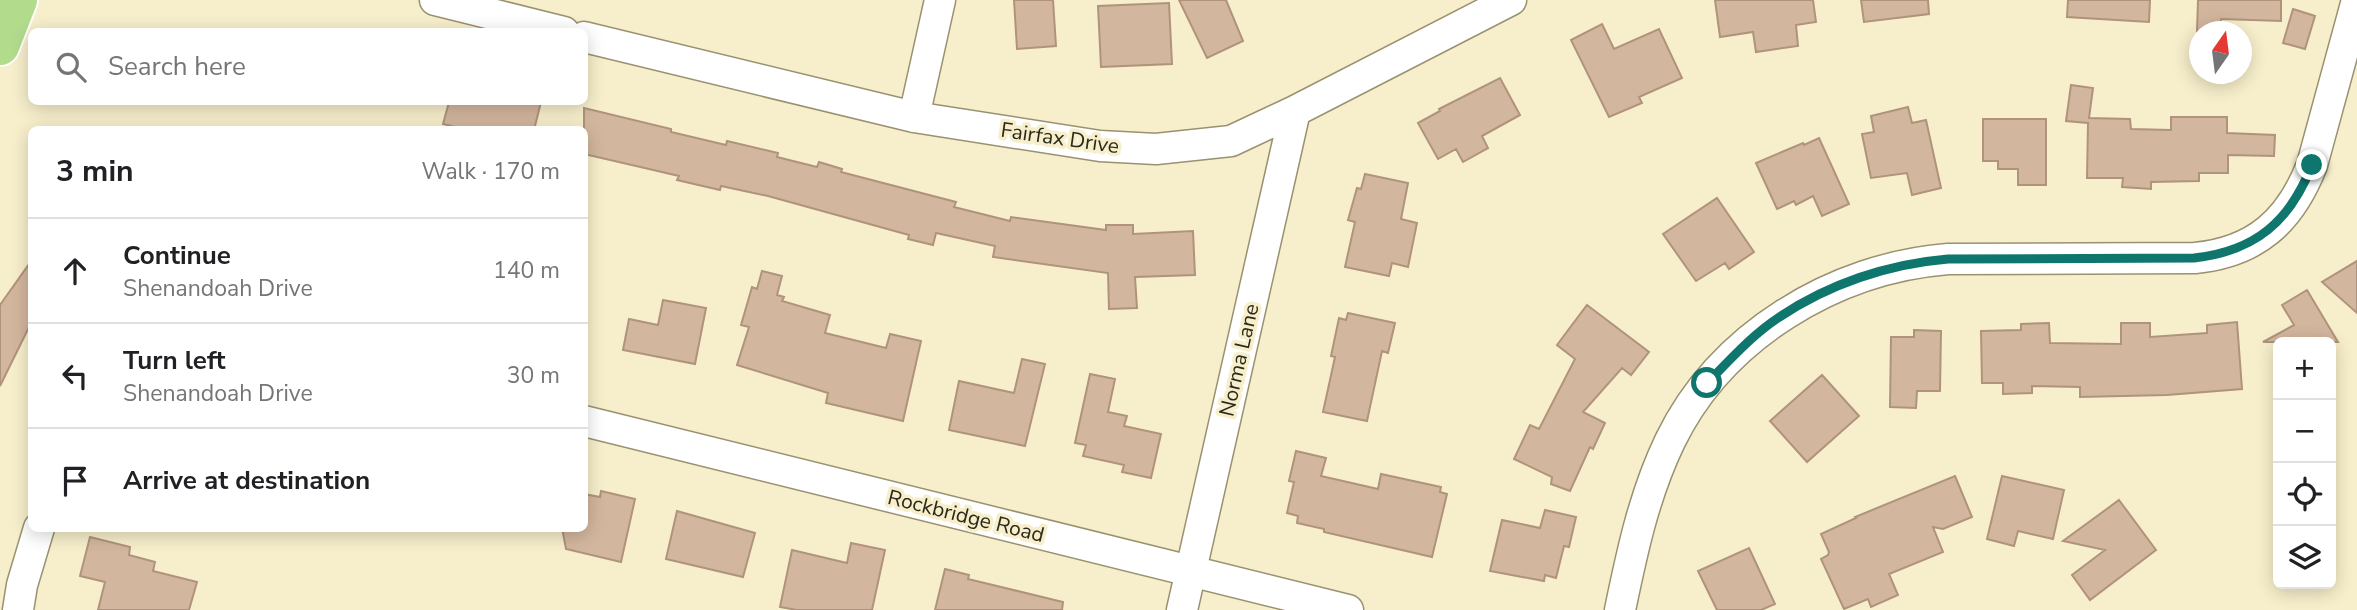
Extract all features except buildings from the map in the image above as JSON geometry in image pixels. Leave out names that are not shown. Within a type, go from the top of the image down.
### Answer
[{"type":"highway","points":[[0,46],[18,0]]},
{"type":"street","points":[[435,0],[548,28]]},
{"type":"street","points":[[914,117],[940,0]]},
{"type":"street","points":[[1620,610],[1637,529],[1671,439],[1707,383],[1751,339],[1777,318],[1825,292],[1883,269],[1913,262],[1948,259],[2194,258],[2216,256],[2238,249],[2274,227],[2289,211],[2303,188],[2312,165],[2357,0]]},
{"type":"street","name":"Fairfax Drive","points":[[588,38],[914,117],[1100,146],[1156,149],[1231,141],[1295,111],[1502,2]]},
{"type":"street","name":"Norma Lane","points":[[1182,610],[1295,111]]},
{"type":"street","name":"Rockbridge Road","points":[[588,422],[1348,610]]},
{"type":"street","points":[[18,610],[38,532]]},
{"type":"route","points":[[1707,383],[1751,339],[1777,318],[1825,292],[1883,269],[1913,262],[1948,259],[2194,258],[2216,256],[2238,249],[2274,227],[2289,211],[2303,188],[2312,165]]}]
